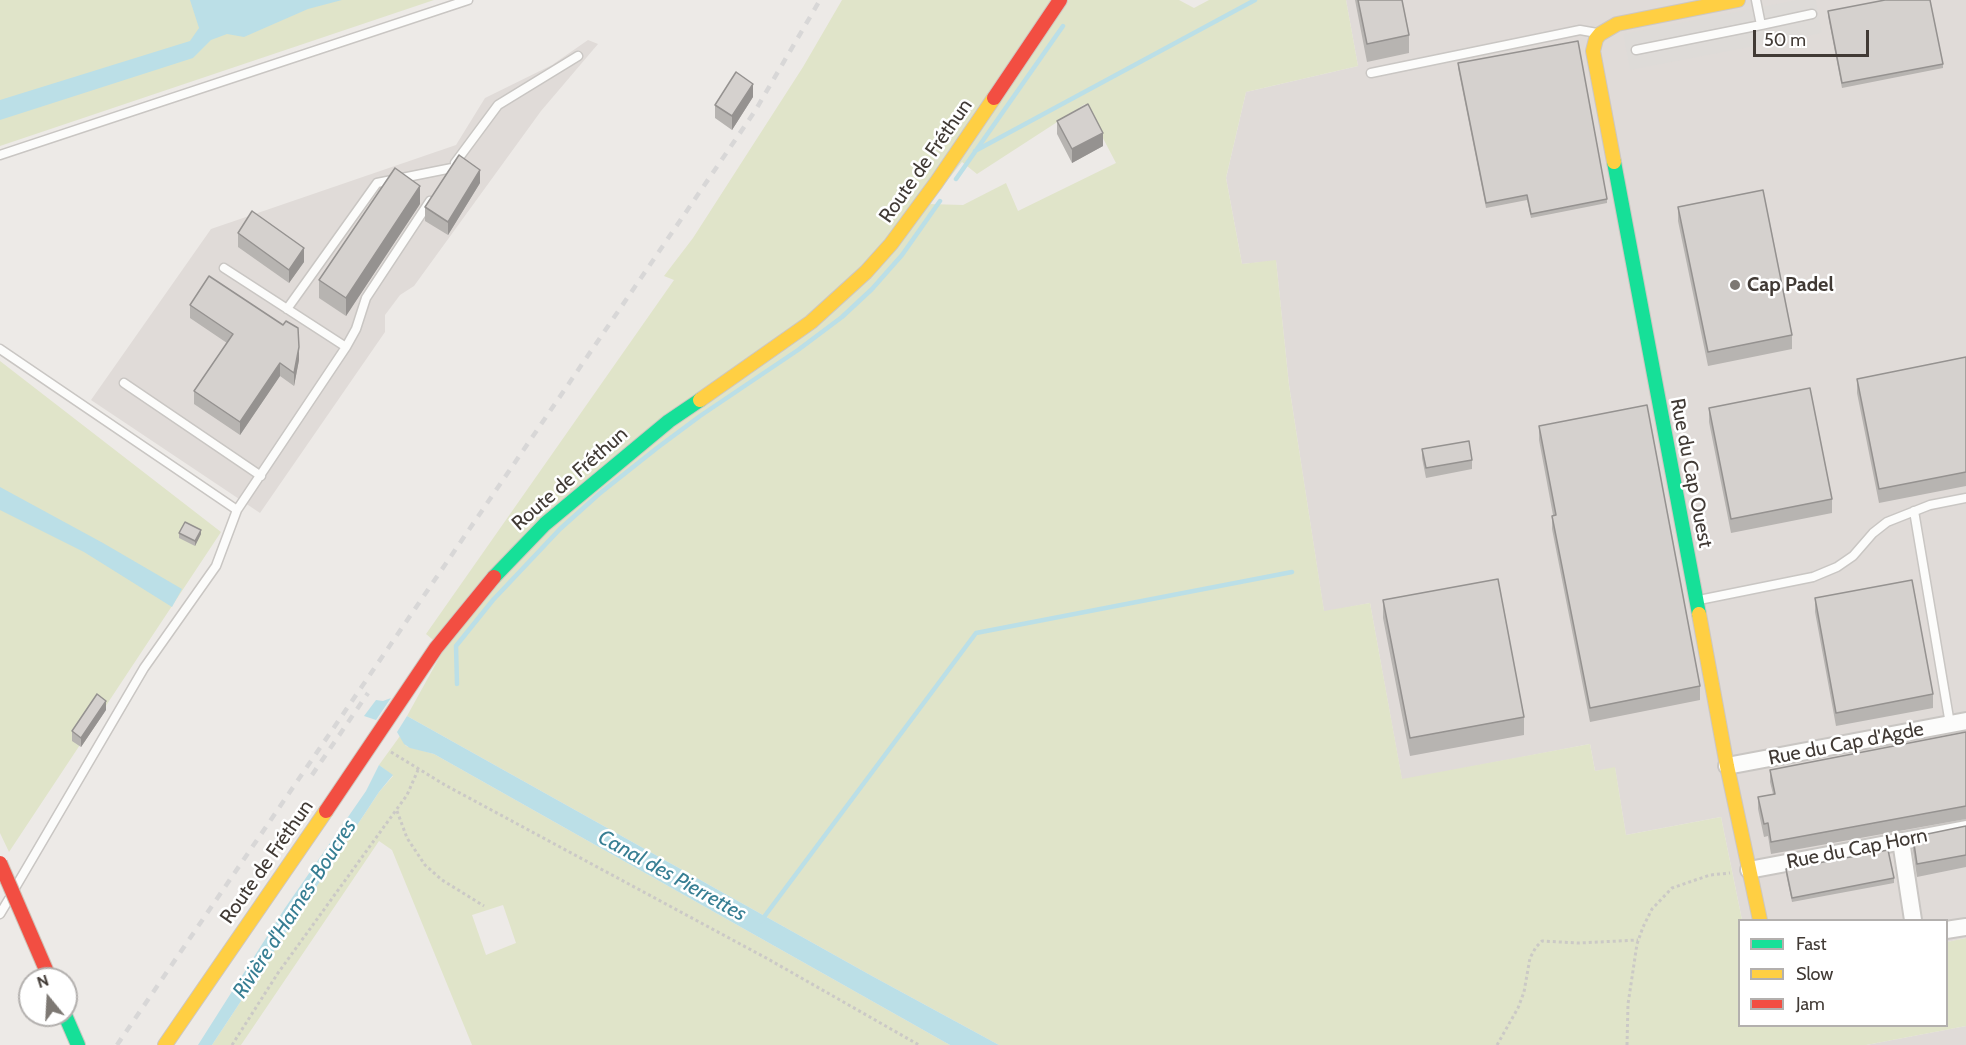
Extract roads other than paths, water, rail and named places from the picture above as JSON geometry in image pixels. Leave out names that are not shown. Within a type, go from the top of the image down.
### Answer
[{"type":"street","name":"Route de Fréthun","points":[[165,1045],[375,741],[436,648],[471,603],[514,555],[561,509],[669,421],[811,322],[866,272],[891,244],[936,183],[1060,0]]},
{"type":"street","points":[[1600,34],[1617,24],[1738,0]]},
{"type":"street","name":"Rue du Cap Ouest","points":[[1600,34],[1593,45],[1593,57],[1695,601],[1760,919]]},
{"type":"street","name":"Rue du Cap d'Agde","points":[[1727,766],[1958,723]]},
{"type":"street","name":"Rue du Cap Horn","points":[[1749,870],[1966,828]]},
{"type":"street","points":[[1901,841],[1913,919]]},
{"type":"street","points":[[0,863],[45,967]]},
{"type":"street","points":[[1948,930],[1966,927]]},
{"type":"street","points":[[70,1027],[78,1045]]},
{"type":"lane","points":[[0,155],[468,0]]},
{"type":"lane","points":[[1756,0],[1761,25]]},
{"type":"lane","points":[[1636,50],[1812,14]]},
{"type":"lane","points":[[1371,73],[1580,30],[1600,34]]},
{"type":"lane","points":[[445,178],[498,105],[578,56]]},
{"type":"lane","points":[[287,309],[377,183],[452,168]]},
{"type":"lane","points":[[0,914],[144,668],[216,566],[237,510],[346,347],[356,329],[366,298],[438,188]]},
{"type":"lane","points":[[224,268],[346,347]]},
{"type":"lane","points":[[0,349],[237,510]]},
{"type":"lane","points":[[124,383],[261,476]]},
{"type":"lane","points":[[1695,601],[1813,577],[1837,567],[1853,556],[1873,533],[1887,522],[1930,505],[1966,498]]},
{"type":"lane","points":[[1914,511],[1958,723]]},
{"type":"water","points":[[190,0],[342,0],[308,9],[244,37],[227,34],[211,40],[193,58],[0,120],[0,100],[190,41],[199,28]]},
{"type":"water","points":[[0,487],[182,589],[172,607],[84,552],[0,510]]},
{"type":"water","points":[[391,698],[376,720],[364,716],[376,700],[383,701]]},
{"type":"water","name":"Canal des Pierrettes","points":[[407,716],[999,1045],[950,1045],[434,754],[410,748],[404,744],[397,732]]},
{"type":"water","name":"Rivière d'Hames-Boucres","points":[[379,765],[393,775],[379,792],[212,1045],[198,1045],[285,908],[366,791]]},
{"type":"waterway","points":[[975,151],[1255,0]]},
{"type":"waterway","points":[[956,179],[1063,26]]},
{"type":"waterway","points":[[457,684],[456,646],[493,600],[560,529],[599,494],[657,448],[842,317],[872,289],[902,255],[940,201]]},
{"type":"waterway","points":[[761,921],[976,633],[1292,572]]},
{"type":"railway","points":[[117,1045],[755,111],[820,0]]},
{"type":"railway","points":[[312,775],[368,693]]},
{"type":"place","name":"Cap Padel","points":[[1735,285]]}]
